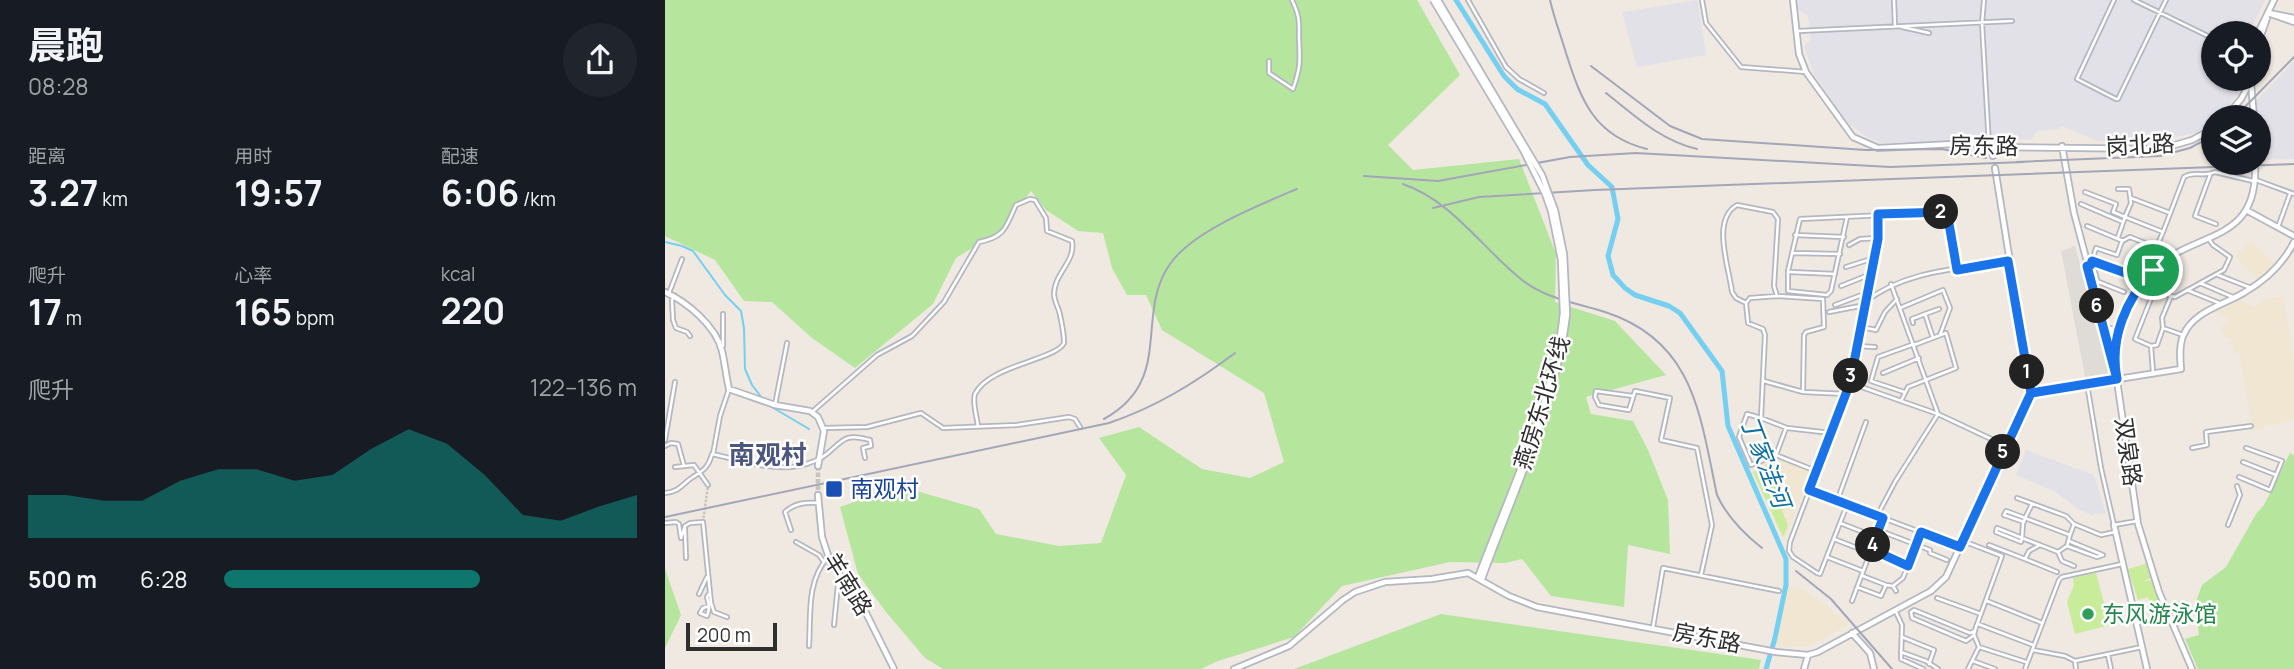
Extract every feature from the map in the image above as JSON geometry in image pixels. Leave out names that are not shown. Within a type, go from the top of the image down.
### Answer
[{"type":"main road","name":"燕房东北环线","points":[[1435,0],[1523,150],[1545,194],[1561,260],[1565,314],[1560,341],[1524,458],[1480,578]]},
{"type":"main road","name":"房东路","points":[[1793,0],[1799,54],[1806,72],[1853,137],[1869,146],[2063,146]]},
{"type":"main road","points":[[2264,21],[2274,0]]},
{"type":"main road","points":[[2268,13],[2294,20]]},
{"type":"main road","points":[[2265,21],[2268,13]]},
{"type":"main road","name":"岗北路","points":[[2063,146],[2161,149],[2192,141],[2201,136]]},
{"type":"main road","points":[[1990,146],[1993,156]]},
{"type":"main road","name":"双泉路","points":[[2063,146],[2074,213],[2115,367],[2137,521],[2159,592],[2192,669]]},
{"type":"main road","points":[[1804,669],[1808,655],[1852,634],[1942,582],[2031,393],[1995,168]]},
{"type":"main road","points":[[2109,348],[2134,292],[2153,270],[2172,257],[2232,226],[2246,210],[2256,175]]},
{"type":"main road","points":[[2246,210],[2294,236]]},
{"type":"main road","points":[[2031,393],[2181,369],[2180,350],[2183,335],[2197,318],[2270,275],[2294,242]]},
{"type":"main road","points":[[667,293],[675,296],[705,323],[718,340],[729,389],[766,403],[811,412],[818,417],[824,428],[818,467]]},
{"type":"main road","points":[[2103,327],[2113,330],[2119,326]]},
{"type":"main road","points":[[2115,367],[2119,326]]},
{"type":"main road","name":"羊南路","points":[[818,495],[822,537],[828,557],[870,619],[894,669]]},
{"type":"main road","points":[[2114,526],[2147,669]]},
{"type":"main road","points":[[1234,669],[1289,646],[1343,600],[1370,586],[1459,573],[1480,578]]},
{"type":"main road","name":"房东路","points":[[1480,578],[1530,605],[1776,652],[1808,655]]},
{"type":"main road","points":[[1852,634],[1870,653],[1874,669]]},
{"type":"street","points":[[1269,61],[1269,72],[1293,89],[1300,69],[1301,52],[1300,21],[1292,0]]},
{"type":"street","points":[[1468,0],[1506,67],[1518,79],[1544,93]]},
{"type":"street","points":[[1702,0],[1706,23],[1741,67],[1806,72]]},
{"type":"street","points":[[1894,0],[1895,26]]},
{"type":"street","points":[[1984,0],[1985,111],[1990,146]]},
{"type":"street","points":[[2114,0],[2077,79],[2116,99],[2166,0]]},
{"type":"street","points":[[2134,0],[2201,33]]},
{"type":"street","points":[[1795,31],[2012,21]]},
{"type":"street","points":[[1895,26],[1929,33]]},
{"type":"street","points":[[2157,248],[2185,177],[2188,174],[2201,175]]},
{"type":"street","points":[[2210,175],[2195,215],[2216,223]]},
{"type":"street","points":[[2229,175],[2256,181],[2292,194],[2278,227]]},
{"type":"street","points":[[2118,189],[2129,189],[2131,203],[2118,237]]},
{"type":"street","points":[[2085,192],[2116,204],[2113,212],[2162,232]]},
{"type":"street","points":[[2130,198],[2170,213]]},
{"type":"street","points":[[811,412],[869,361],[912,336],[944,302],[979,242],[988,241],[1008,227],[1016,205],[1030,199],[1035,200],[1046,218],[1047,231],[1072,241],[1071,260],[1060,276],[1053,295],[1061,317],[1064,344],[1058,350],[1010,366],[977,391],[974,401],[978,426]]},
{"type":"street","points":[[2081,204],[2123,222]]},
{"type":"street","points":[[1746,303],[1736,298],[1732,292],[1723,234],[1726,217],[1737,205],[1773,212],[1778,219],[1774,286],[1777,296]]},
{"type":"street","points":[[1847,217],[1831,291],[1827,295],[1788,291],[1788,272],[1800,219],[1947,212],[1957,270]]},
{"type":"street","points":[[1847,505],[1820,574],[1789,551],[1790,542],[1850,383],[1878,237],[1878,214]]},
{"type":"street","points":[[2087,226],[2123,241]]},
{"type":"street","points":[[1795,235],[1844,237]]},
{"type":"street","points":[[1849,245],[1878,237]]},
{"type":"street","points":[[2087,266],[2091,265],[2096,248],[2117,255],[2123,241],[2130,237],[2168,252],[2172,257]]},
{"type":"street","points":[[2171,296],[2162,318],[2163,328],[2157,345],[2151,346],[2135,339],[2155,291],[2175,297],[2224,270],[2231,257],[2213,245],[2209,238]]},
{"type":"street","points":[[1792,253],[1840,254]]},
{"type":"street","points":[[1846,267],[1874,258]]},
{"type":"street","points":[[667,293],[682,259]]},
{"type":"street","points":[[1829,312],[1865,304],[1891,284],[1914,276],[2008,261]]},
{"type":"street","points":[[2092,261],[2134,276],[2139,264],[2153,270]]},
{"type":"street","points":[[2092,261],[2094,283],[2124,292]]},
{"type":"street","points":[[1788,272],[1835,274]]},
{"type":"street","points":[[1841,286],[1871,274]]},
{"type":"street","points":[[2216,274],[2251,288]]},
{"type":"street","points":[[1891,284],[1938,414]]},
{"type":"street","points":[[2200,284],[2235,298]]},
{"type":"street","points":[[1901,307],[1943,290],[1950,308],[1940,335]]},
{"type":"street","points":[[2187,290],[2223,304]]},
{"type":"street","points":[[1835,305],[1867,293]]},
{"type":"street","points":[[675,296],[671,300],[673,320],[676,328],[690,336]]},
{"type":"street","points":[[1761,418],[1765,330],[1748,324],[1746,303],[1752,296],[1823,299],[1824,327],[1804,334],[1803,391]]},
{"type":"street","points":[[1861,327],[1876,330],[1885,312],[1897,299]]},
{"type":"street","points":[[1913,323],[1912,319],[1939,309]]},
{"type":"street","points":[[722,350],[723,314]]},
{"type":"street","points":[[1925,314],[1933,338]]},
{"type":"street","points":[[2163,328],[2183,335]]},
{"type":"street","points":[[1901,401],[1908,387],[1956,368],[1946,333],[1878,357],[1871,381],[1904,393]]},
{"type":"street","points":[[775,405],[787,343]]},
{"type":"street","points":[[1857,346],[1875,347]]},
{"type":"street","points":[[2151,346],[2153,373]]},
{"type":"street","points":[[1882,373],[1919,358]]},
{"type":"street","points":[[1763,381],[1803,391],[1846,394]]},
{"type":"street","points":[[665,440],[675,382]]},
{"type":"street","points":[[1850,383],[1938,414],[2006,446]]},
{"type":"street","points":[[2087,384],[2114,526],[2137,521]]},
{"type":"street","points":[[665,492],[678,490],[709,467],[729,389]]},
{"type":"street","points":[[1633,396],[1596,391],[1595,397],[1599,405],[1629,410],[1635,391],[1670,398],[1661,440],[1697,448],[1712,525],[1701,575]]},
{"type":"street","points":[[824,428],[867,427],[921,413],[943,428],[1017,425],[1069,417],[1075,419],[1080,427]]},
{"type":"street","points":[[1817,471],[1776,455],[1751,465],[1739,437],[1747,414],[1786,428],[1831,433]]},
{"type":"street","points":[[1877,516],[1938,414]]},
{"type":"street","points":[[1837,501],[1866,422]]},
{"type":"street","points":[[2192,447],[2207,445],[2206,432],[2251,426]]},
{"type":"street","points":[[1776,455],[1786,428]]},
{"type":"street","points":[[712,454],[776,469],[804,465],[828,454],[841,440],[852,437],[870,440],[871,446],[863,449],[865,458]]},
{"type":"street","points":[[665,446],[678,444],[684,466]]},
{"type":"street","points":[[2239,477],[2270,490],[2282,461],[2246,448]]},
{"type":"street","points":[[2243,462],[2276,475]]},
{"type":"street","points":[[675,467],[694,465],[708,485]]},
{"type":"street","points":[[2228,525],[2239,495],[2237,486]]},
{"type":"street","points":[[1809,490],[1960,547]]},
{"type":"street","points":[[2017,498],[2066,516],[2074,524],[2101,535],[2115,532]]},
{"type":"street","points":[[791,530],[785,512],[787,509],[803,502],[818,503]]},
{"type":"street","points":[[2032,504],[2024,520],[2022,538],[2021,542],[1996,532],[1997,528],[2022,538],[2058,552],[2062,561],[2074,566]]},
{"type":"street","points":[[2024,520],[2006,511],[2004,515],[2070,535]]},
{"type":"street","points":[[1852,601],[1883,518]]},
{"type":"street","points":[[665,523],[679,524],[681,538],[685,526],[703,522],[708,555],[709,594],[714,612],[727,617]]},
{"type":"street","points":[[1840,523],[1876,537]]},
{"type":"street","points":[[2058,552],[2068,543],[2074,524]]},
{"type":"street","points":[[685,526],[686,558]]},
{"type":"street","points":[[1878,530],[1947,560]]},
{"type":"street","points":[[1827,556],[1893,586],[1903,578],[1921,532]]},
{"type":"street","points":[[1834,539],[1908,566]]},
{"type":"street","points":[[1963,541],[2002,556],[1975,633],[1966,641],[1912,618],[1911,612],[1914,610],[1969,633],[1975,633]]},
{"type":"street","points":[[796,542],[819,555],[824,562]]},
{"type":"street","points":[[2068,543],[2103,555],[2097,557],[2068,543]]},
{"type":"street","points":[[1989,545],[2057,572]]},
{"type":"street","points":[[2025,559],[2029,551],[2040,545]]},
{"type":"street","points":[[809,646],[814,579],[828,557]]},
{"type":"street","points":[[2025,669],[2061,577],[2122,564]]},
{"type":"street","points":[[1653,627],[1663,568],[1779,591]]},
{"type":"street","points":[[699,594],[708,574]]},
{"type":"street","points":[[834,625],[839,574]]},
{"type":"street","points":[[1857,587],[1881,596],[1886,585]]},
{"type":"street","points":[[1893,586],[1896,591]]},
{"type":"street","points":[[709,594],[709,606]]},
{"type":"street","points":[[1937,598],[1981,614]]},
{"type":"street","points":[[1986,601],[2042,623]]},
{"type":"street","points":[[1895,610],[1902,625],[1901,659],[1923,669]]},
{"type":"street","points":[[1978,624],[2033,645]]},
{"type":"street","points":[[1968,669],[1979,647],[1975,633]]},
{"type":"street","points":[[1902,637],[1934,650],[1929,664]]},
{"type":"street","points":[[1979,647],[2027,662]]},
{"type":"street","points":[[2033,650],[2065,656],[2075,661],[2142,647]]},
{"type":"street","points":[[1901,652],[1938,669]]},
{"type":"street","points":[[2108,655],[2111,669]]},
{"type":"street","points":[[1973,661],[1994,669]]},
{"type":"street","points":[[2075,661],[2075,669]]},
{"type":"shaded area","points":[[1698,0],[1706,55],[1637,67],[1622,12]]},
{"type":"shaded area","points":[[1797,0],[2265,0],[2255,21],[2201,21],[2201,91],[2240,92],[2229,105],[2201,105],[2201,130],[2196,133],[2149,142],[2098,141],[2062,126],[2060,129],[2037,131],[2032,139],[1880,143],[1862,134],[1842,117],[1814,74],[1804,46],[1811,39],[1808,16],[1797,9]]},
{"type":"shaded area","points":[[2294,61],[2294,159],[2271,160],[2271,105],[2256,105],[2256,101],[2266,91],[2271,91],[2271,85]]},
{"type":"shaded area","points":[[2251,241],[2275,264],[2259,280],[2235,257]]},
{"type":"shaded area","points":[[2075,246],[2111,375],[2086,381],[2061,251]]},
{"type":"shaded area","points":[[2283,296],[2294,365],[2294,420],[2253,431],[2239,352],[2234,353],[2231,338],[2226,338],[2221,328],[2229,320],[2216,312],[2218,308],[2239,299],[2255,307],[2265,299]]},
{"type":"shaded area","points":[[2026,450],[2094,475],[2106,514],[2095,513],[2094,516],[2078,509],[2054,491],[2016,475]]},
{"type":"shaded area","points":[[1777,457],[1812,471],[1784,541],[1751,469]]},
{"type":"shaded area","points":[[1788,586],[1805,590],[1850,624],[1812,645],[1776,645]]},
{"type":"green space","points":[[665,0],[1417,0],[1460,75],[1388,145],[1413,170],[1519,159],[1556,254],[1555,302],[1615,321],[1666,375],[1586,397],[1591,414],[1633,421],[1668,500],[1670,554],[1628,545],[1624,607],[1551,596],[1522,559],[1505,563],[1450,562],[1342,586],[1294,637],[1201,669],[943,669],[925,658],[858,574],[840,507],[899,486],[979,509],[996,534],[1059,546],[1101,543],[1126,475],[1099,438],[1139,427],[1202,469],[1250,478],[1284,462],[1264,393],[1162,330],[1146,295],[1127,295],[1112,268],[1103,233],[1078,231],[1046,210],[1031,191],[1000,231],[956,258],[933,304],[855,368],[812,338],[772,302],[744,301],[715,260],[665,236]]},
{"type":"green space","points":[[2290,453],[2294,455],[2294,669],[2198,669],[2185,639],[2199,635],[2195,604],[2202,585],[2226,567],[2256,514],[2264,505]]},
{"type":"green space","points":[[1772,462],[1776,464],[1774,471],[1789,500],[1782,510],[1788,526],[1783,537],[1753,472]]},
{"type":"green space","points":[[2146,564],[2151,578],[2142,582],[2151,580],[2162,611],[2153,614],[2148,597],[2138,600],[2128,569]]},
{"type":"green space","points":[[665,569],[681,615],[665,648]]},
{"type":"green space","name":"东风游泳馆","points":[[2096,573],[2110,625],[2075,634],[2067,602],[2074,585],[2073,578]]},
{"type":"green space","points":[[1441,614],[1761,660],[1759,669],[1294,669]]},
{"type":"waterway","name":"丁家洼河","points":[[1456,0],[1504,76],[1517,89],[1545,104],[1588,165],[1612,187],[1618,219],[1608,256],[1613,275],[1635,295],[1669,306],[1680,313],[1722,371],[1728,426],[1786,559],[1786,585],[1766,669]]},
{"type":"waterway","points":[[665,242],[693,251],[725,295],[741,311],[745,369],[762,398]]},
{"type":"waterway","points":[[765,403],[809,429]]},
{"type":"tunnel","points":[[818,466],[818,495]]},
{"type":"tunnel","points":[[703,522],[708,485]]},
{"type":"railway","points":[[1550,0],[1572,70],[1592,114],[1614,135],[1647,149]]},
{"type":"railway","points":[[2247,105],[2294,57]]},
{"type":"railway","points":[[1591,66],[1670,126],[1702,139],[1866,150],[1942,149],[1986,158]]},
{"type":"railway","points":[[1606,93],[1660,134],[1697,149]]},
{"type":"railway","points":[[2016,162],[2160,156],[2201,142]]},
{"type":"railway","points":[[1364,176],[1438,181],[1570,157],[1636,153],[1890,167],[2024,162]]},
{"type":"railway","points":[[1433,208],[1479,197],[1595,190],[2294,164]]},
{"type":"railway","points":[[1403,184],[1421,192],[1452,213],[1507,267],[1531,286],[1551,296],[1605,312],[1635,325],[1658,342],[1676,362],[1698,410],[1717,495],[1736,524],[1762,548]]},
{"type":"railway","points":[[1104,419],[1126,403],[1139,386],[1147,366],[1154,304],[1170,264],[1210,230],[1297,189]]},
{"type":"railway","points":[[665,517],[1109,423],[1143,410],[1175,393],[1235,353]]},
{"type":"railway","points":[[1796,571],[1831,599],[1892,669]]},
{"type":"place","name":"南观村","points":[[834,489]]},
{"type":"place","name":"东风游泳馆","points":[[2088,614]]},
{"type":"district","name":"南观村","points":[[768,455]]},
{"type":"route","points":[[2153,270],[2134,292],[2119,326],[2115,367],[2117,379],[2031,393],[2008,261],[1957,270],[1947,212],[1878,214],[1878,239],[1850,383],[1809,490],[1883,518],[1871,549],[1888,555],[1889,559],[1908,566],[1921,532],[1960,547],[2031,393],[2087,384],[2117,379],[2087,266],[2091,265],[2092,261],[2134,276],[2139,264],[2153,270]]}]
